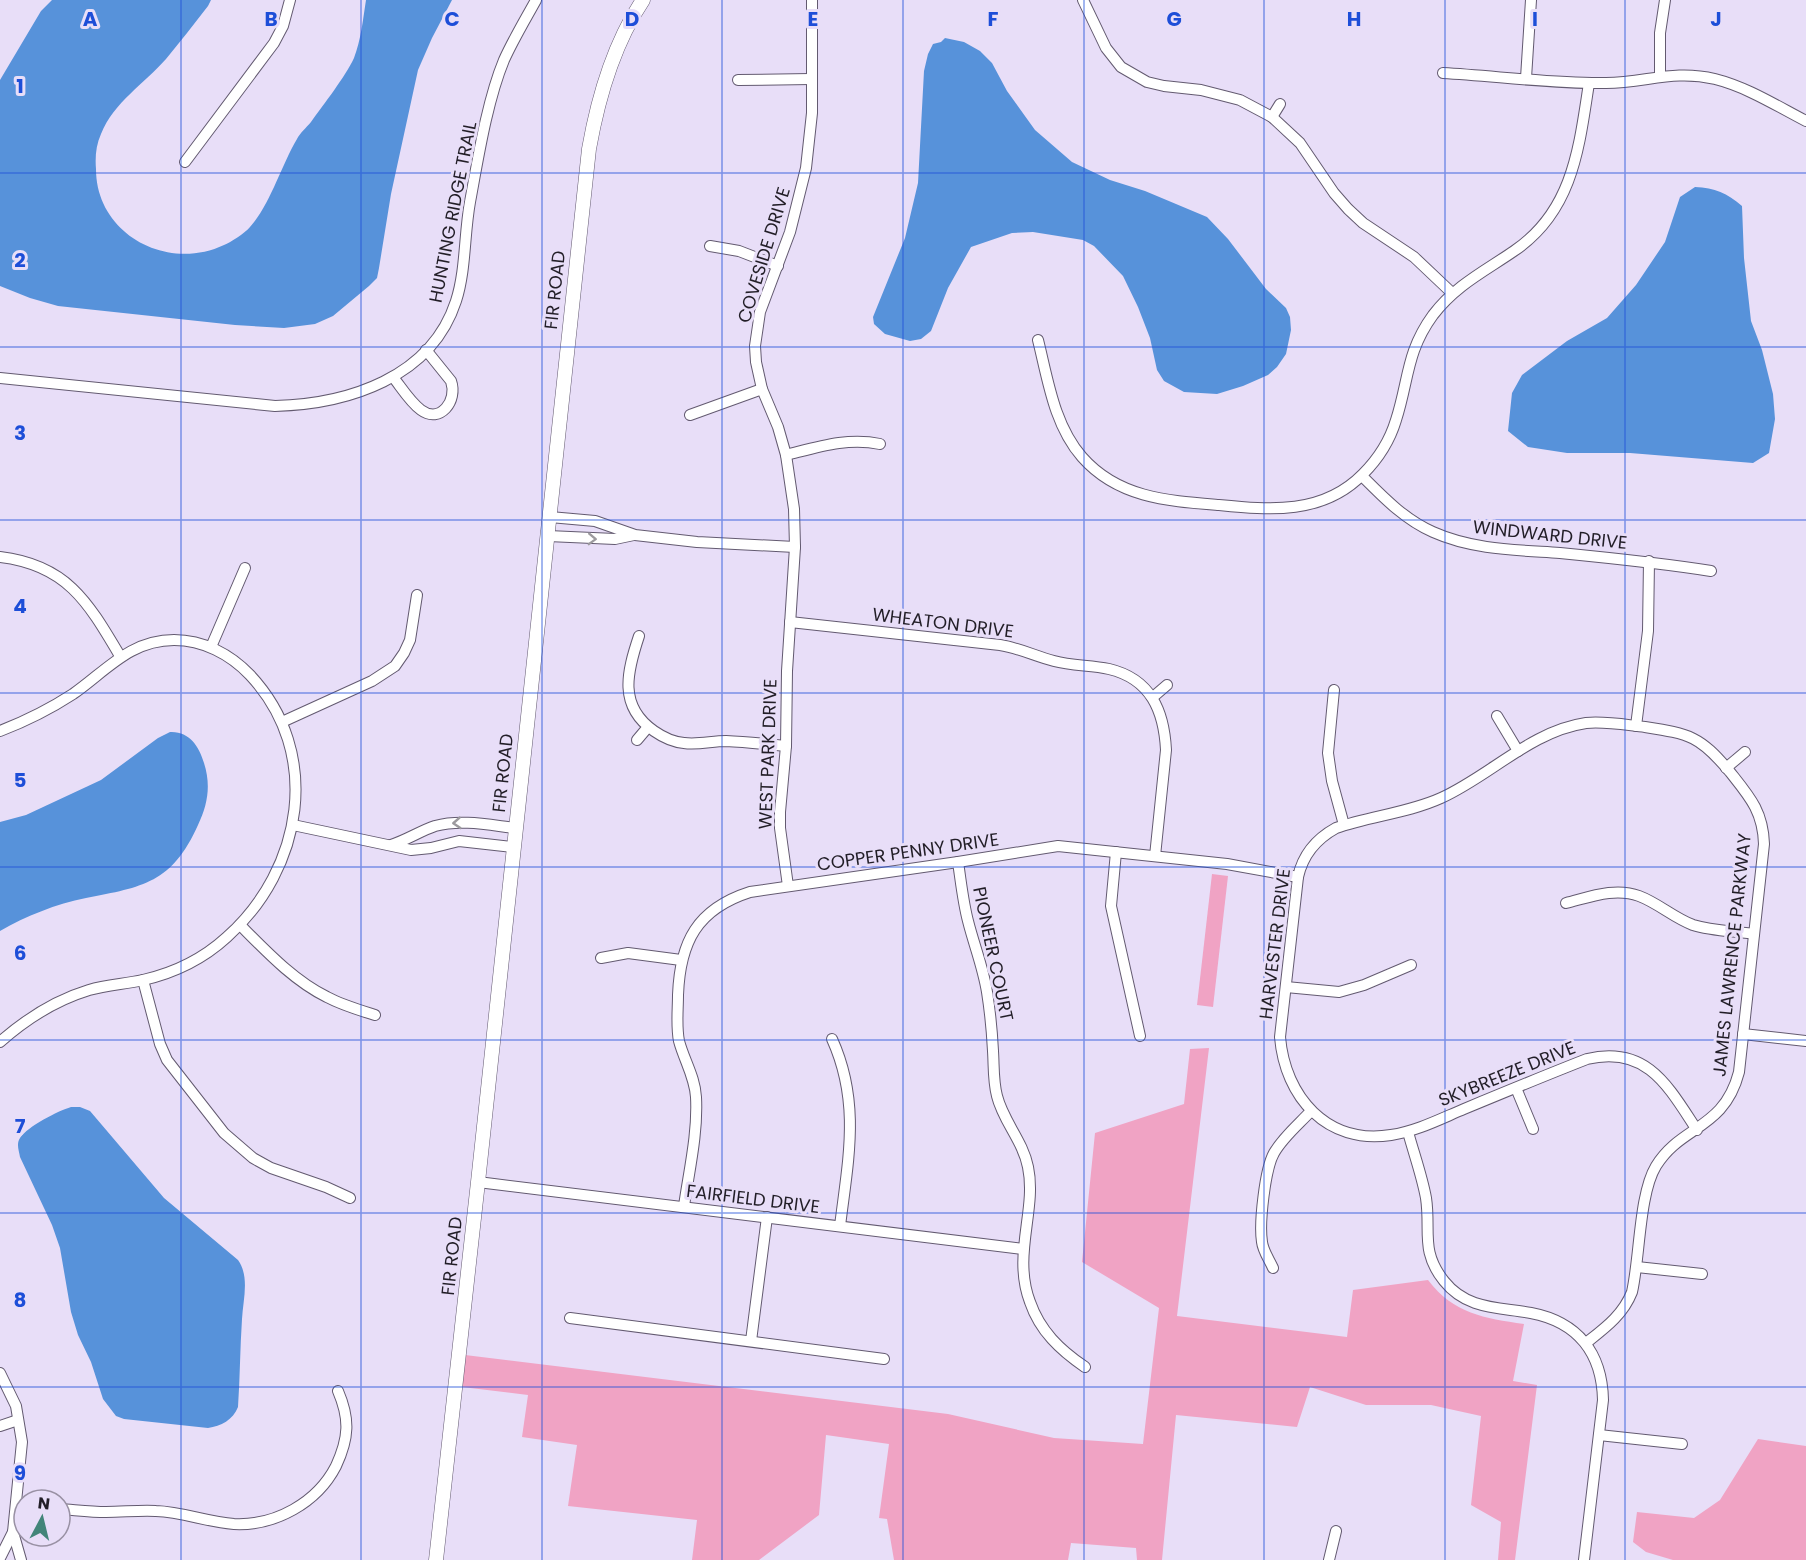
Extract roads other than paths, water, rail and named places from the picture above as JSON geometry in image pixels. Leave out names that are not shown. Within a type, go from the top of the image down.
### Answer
[{"type":"street","points":[[185,162],[274,43],[283,26],[290,0]]},
{"type":"street","name":"HUNTING RIDGE TRAIL","points":[[0,378],[275,406],[315,403],[356,393],[393,377],[418,360],[446,324],[456,301],[470,202],[498,79],[508,52],[536,0]]},
{"type":"street","name":"FIR ROAD","points":[[436,1560],[591,141],[607,77],[622,40],[643,0]]},
{"type":"street","name":"COVESIDE DRIVE","points":[[790,622],[795,547],[794,509],[786,455],[778,427],[762,389],[756,362],[757,330],[760,312],[790,232],[806,168],[812,113],[812,0]]},
{"type":"street","points":[[1083,0],[1106,48],[1121,67],[1133,75],[1164,86],[1221,94],[1255,107],[1272,117],[1300,142],[1334,193],[1348,209],[1363,223],[1414,257],[1452,293]]},
{"type":"street","points":[[1526,78],[1531,0]]},
{"type":"street","points":[[1660,76],[1660,33],[1665,0]]},
{"type":"street","points":[[1443,73],[1589,83],[1620,83],[1660,76],[1694,75],[1724,82],[1806,121]]},
{"type":"street","points":[[738,80],[811,79]]},
{"type":"street","points":[[1038,340],[1052,394],[1064,428],[1081,456],[1093,468],[1124,489],[1154,499],[1269,510],[1290,509],[1322,500],[1362,476],[1384,446],[1396,422],[1415,346],[1429,322],[1452,293],[1475,274],[1525,244],[1540,229],[1563,196],[1580,144],[1589,83]]},
{"type":"street","points":[[1272,117],[1280,104]]},
{"type":"street","points":[[710,246],[739,251],[778,266]]},
{"type":"street","points":[[393,377],[418,408],[424,412],[432,414],[446,409],[453,399],[451,381],[426,350]]},
{"type":"street","points":[[690,415],[762,389]]},
{"type":"street","points":[[786,455],[843,441],[858,440],[880,444]]},
{"type":"street","name":"WINDWARD DRIVE","points":[[1362,476],[1397,510],[1414,522],[1452,539],[1492,548],[1649,561],[1711,571]]},
{"type":"street","points":[[550,517],[595,521],[635,535],[697,542],[795,547]]},
{"type":"street","points":[[548,536],[615,539],[635,535]]},
{"type":"street","points":[[0,556],[33,563],[64,580],[84,601],[120,656]]},
{"type":"street","points":[[1636,726],[1647,647],[1649,561]]},
{"type":"street","points":[[211,647],[245,568]]},
{"type":"street","points":[[282,722],[372,681],[395,666],[410,640],[417,595]]},
{"type":"street","name":"WHEATON DRIVE","points":[[790,622],[1014,647],[1054,661],[1110,669],[1140,684],[1153,697]]},
{"type":"street","name":"WEST PARK DRIVE","points":[[788,886],[780,820],[786,746],[790,622]]},
{"type":"street","points":[[639,636],[631,659],[628,688],[636,714],[648,727],[664,738],[686,744],[723,741],[786,746]]},
{"type":"street","points":[[0,731],[29,719],[64,699],[120,656],[143,645],[159,641],[184,640],[211,647],[223,653],[245,670],[260,686],[282,722],[293,755],[296,773],[293,825],[274,877],[263,896],[240,925],[215,947],[187,964],[143,980],[97,988],[64,1000],[37,1014],[0,1042]]},
{"type":"street","points":[[1155,856],[1166,750],[1162,719],[1153,697],[1167,685]]},
{"type":"street","points":[[1334,690],[1328,753],[1332,781],[1344,825]]},
{"type":"street","points":[[1497,716],[1518,751]]},
{"type":"street","name":"HARVESTER DRIVE","points":[[1408,1132],[1374,1136],[1360,1135],[1332,1125],[1311,1111],[1294,1089],[1282,1057],[1280,1036],[1298,877],[1306,854],[1325,834],[1344,825],[1419,806],[1441,798],[1554,732],[1596,723],[1636,726]]},
{"type":"street","name":"JAMES LAWRENCE PARKWAY","points":[[1586,1343],[1622,1312],[1632,1292],[1650,1178],[1663,1156],[1717,1114],[1731,1096],[1739,1072],[1764,844],[1764,831],[1757,808],[1706,745],[1690,735],[1636,726]]},
{"type":"street","points":[[637,740],[648,727]]},
{"type":"street","points":[[1726,768],[1745,752]]},
{"type":"street","points":[[391,845],[427,829],[454,823],[515,828]]},
{"type":"street","points":[[293,825],[411,849],[466,841],[513,847]]},
{"type":"street","name":"COPPER PENNY DRIVE","points":[[681,960],[692,933],[710,912],[735,897],[750,892],[1058,846],[1227,864],[1298,877]]},
{"type":"street","points":[[1116,852],[1111,906],[1140,1036]]},
{"type":"street","name":"PIONEER COURT","points":[[958,862],[965,908],[986,988],[994,1052],[994,1080],[999,1104],[1017,1137],[1029,1167],[1030,1193],[1023,1249],[1024,1285],[1037,1320],[1062,1351],[1085,1367]]},
{"type":"street","points":[[1566,903],[1607,892],[1629,893],[1640,896],[1699,927],[1754,934]]},
{"type":"street","points":[[240,925],[309,987],[345,1006],[375,1015]]},
{"type":"street","points":[[601,958],[628,952],[681,960],[678,1033],[682,1051],[691,1071],[696,1097],[684,1206]]},
{"type":"street","points":[[1286,987],[1339,992],[1364,985],[1411,965]]},
{"type":"street","points":[[143,980],[155,1028],[167,1060],[224,1133],[253,1158],[271,1168],[350,1198]]},
{"type":"street","points":[[1743,1034],[1806,1041]]},
{"type":"street","points":[[832,1039],[847,1079],[851,1121],[840,1226]]},
{"type":"street","name":"SKYBREEZE DRIVE","points":[[1408,1132],[1587,1059],[1605,1056],[1630,1059],[1642,1064],[1661,1078],[1696,1130]]},
{"type":"street","points":[[1516,1088],[1533,1129]]},
{"type":"street","points":[[1273,1268],[1262,1242],[1269,1165],[1278,1147],[1311,1111]]},
{"type":"street","points":[[1408,1132],[1427,1203],[1428,1249],[1443,1280],[1458,1295],[1468,1301],[1489,1308],[1545,1317],[1569,1328],[1586,1343],[1597,1362],[1603,1386],[1584,1560]]},
{"type":"street","name":"FAIRFIELD DRIVE","points":[[478,1182],[1023,1249]]},
{"type":"street","points":[[751,1341],[767,1217]]},
{"type":"street","points":[[1637,1267],[1702,1274]]},
{"type":"street","points":[[570,1318],[884,1359]]},
{"type":"street","points":[[0,1373],[11,1394],[22,1442],[20,1488]]},
{"type":"street","points":[[72,1510],[156,1511],[234,1524],[266,1521],[284,1515],[304,1503],[316,1492],[325,1483],[337,1463],[343,1446],[347,1417],[338,1391]]},
{"type":"street","points":[[0,1426],[18,1420]]},
{"type":"street","points":[[1599,1435],[1682,1444]]},
{"type":"street","points":[[1329,1560],[1336,1530]]},
{"type":"street","points":[[0,1558],[12,1534]]},
{"type":"water","points":[[52,0],[211,0],[166,59],[114,112],[101,134],[96,151],[99,192],[108,212],[121,229],[158,250],[180,254],[202,252],[224,245],[244,232],[257,218],[298,137],[334,90],[354,58],[366,0],[452,0],[418,70],[391,194],[377,278],[333,316],[315,324],[284,328],[58,306],[0,286],[0,80],[41,11]]},
{"type":"water","points":[[945,38],[964,42],[980,51],[992,63],[1007,91],[1035,130],[1072,162],[1110,180],[1145,191],[1207,217],[1228,239],[1266,289],[1286,308],[1290,317],[1291,330],[1286,354],[1277,367],[1268,375],[1217,394],[1184,392],[1164,381],[1157,370],[1150,338],[1138,307],[1123,276],[1094,246],[1083,240],[1033,232],[1012,233],[971,247],[948,288],[931,331],[921,339],[910,341],[885,334],[874,324],[873,317],[905,238],[918,183],[924,71],[928,54],[933,44]]},
{"type":"water","points":[[1695,187],[1720,192],[1742,206],[1744,258],[1751,321],[1762,350],[1773,394],[1775,419],[1769,453],[1753,463],[1630,453],[1567,453],[1528,447],[1508,431],[1512,393],[1522,375],[1567,341],[1607,318],[1636,285],[1665,242],[1680,197]]},
{"type":"water","points":[[170,732],[183,734],[196,745],[202,757],[207,779],[206,802],[201,817],[178,859],[166,871],[140,885],[52,907],[0,931],[0,822],[26,815],[101,780],[158,738]]},
{"type":"water","points":[[71,1107],[80,1107],[90,1111],[164,1198],[238,1260],[242,1267],[245,1289],[238,1407],[230,1419],[222,1424],[208,1428],[124,1419],[116,1416],[103,1399],[71,1312],[60,1248],[18,1148],[20,1138],[24,1133],[51,1115]]}]
